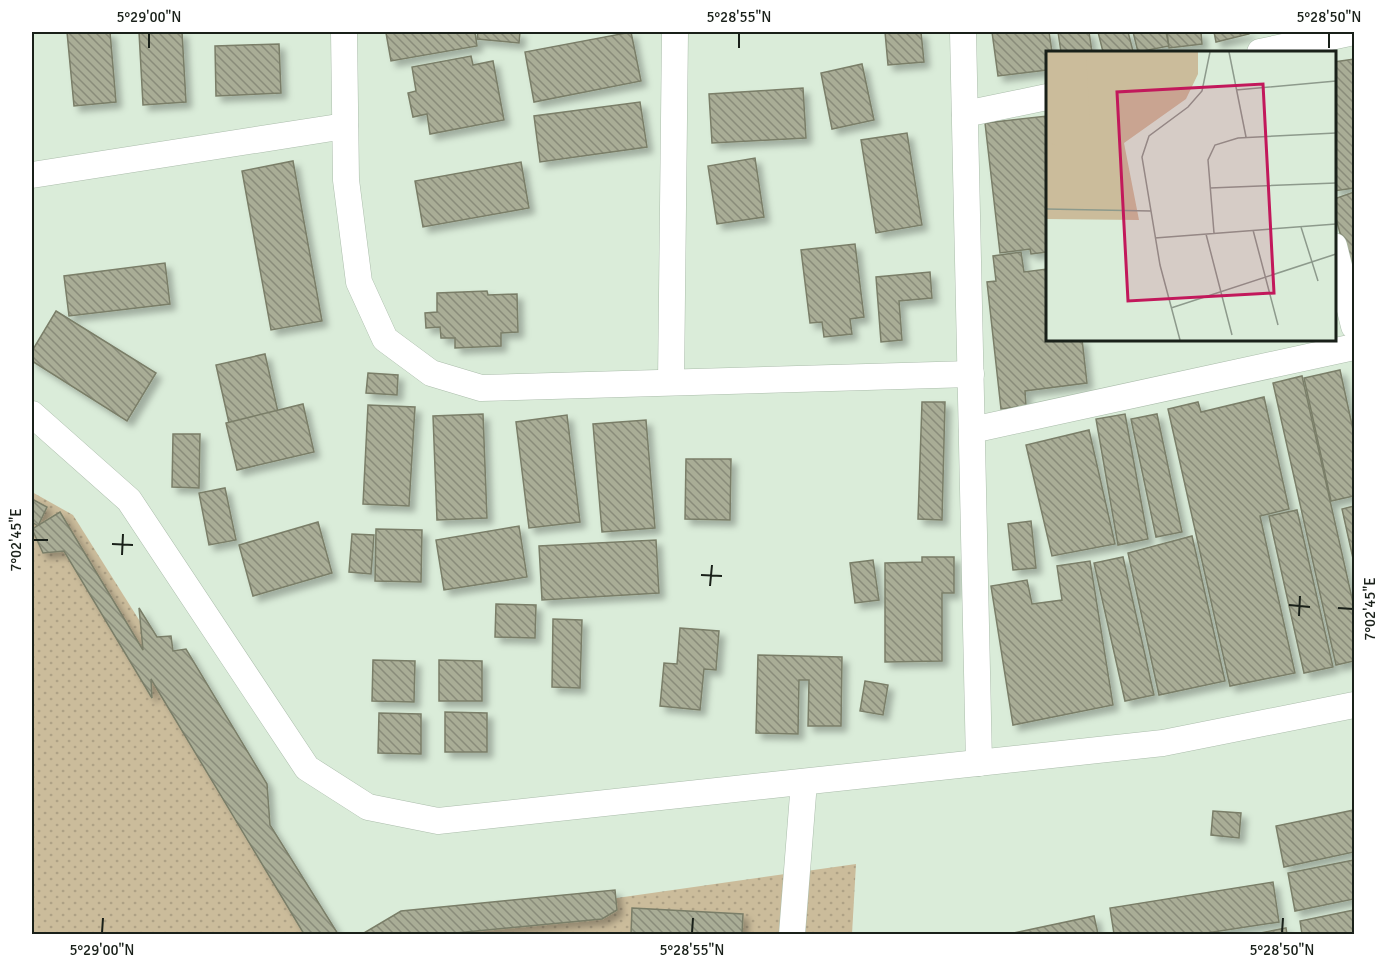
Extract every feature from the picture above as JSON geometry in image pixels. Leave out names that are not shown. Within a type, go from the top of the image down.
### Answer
[{"type":"street","points":[[344,32],[346,180],[359,282],[386,339],[431,373],[482,388],[971,374]]},
{"type":"street","points":[[671,382],[675,32]]},
{"type":"street","points":[[963,32],[979,763]]},
{"type":"street","points":[[1275,46],[1354,32]]},
{"type":"street","points":[[965,114],[1046,97]]},
{"type":"street","points":[[32,175],[345,126]]},
{"type":"street","points":[[1335,250],[1354,326]]},
{"type":"street","points":[[972,430],[1354,347]]},
{"type":"street","points":[[32,414],[129,500],[307,768],[368,807],[438,821],[1163,743],[1354,705]]},
{"type":"street","points":[[792,934],[804,782]]},
{"type":"shaded area","points":[[32,492],[73,515],[337,934],[32,934]]},
{"type":"shaded area","points":[[856,864],[852,934],[363,934]]},
{"type":"building","points":[[67,32],[110,32],[116,102],[74,106]]},
{"type":"building","points":[[139,32],[182,32],[186,102],[143,105]]},
{"type":"building","points":[[475,32],[477,46],[391,61],[386,33]]},
{"type":"building","points":[[478,32],[520,32],[519,43],[477,39]]},
{"type":"building","points":[[631,32],[641,81],[534,102],[525,52]]},
{"type":"building","points":[[885,32],[921,32],[924,62],[888,65]]},
{"type":"building","points":[[992,32],[1049,32],[1052,51],[1046,51],[1046,70],[998,76]]},
{"type":"building","points":[[1058,32],[1089,32],[1092,51],[1061,51]]},
{"type":"building","points":[[1098,32],[1128,32],[1133,51],[1103,51]]},
{"type":"building","points":[[1133,32],[1166,32],[1169,46],[1138,51]]},
{"type":"building","points":[[1167,32],[1201,32],[1202,44],[1169,48]]},
{"type":"building","points":[[1214,32],[1249,32],[1249,34],[1216,42]]},
{"type":"building","points":[[279,44],[281,93],[216,96],[215,46]]},
{"type":"building","points":[[471,56],[473,65],[493,61],[504,120],[430,134],[427,114],[413,117],[408,93],[416,91],[412,67]]},
{"type":"building","points":[[1354,59],[1354,188],[1335,191],[1335,62]]},
{"type":"building","points":[[862,64],[874,120],[832,129],[821,73]]},
{"type":"building","points":[[803,88],[806,138],[712,143],[709,94]]},
{"type":"building","points":[[640,102],[647,147],[540,162],[534,116]]},
{"type":"building","points":[[1046,116],[1046,252],[1031,254],[1030,249],[1000,253],[985,123]]},
{"type":"building","points":[[907,133],[922,225],[876,233],[861,140]]},
{"type":"building","points":[[755,158],[764,217],[717,224],[708,166]]},
{"type":"building","points":[[293,161],[322,321],[271,330],[242,171]]},
{"type":"building","points":[[521,162],[529,208],[423,227],[415,181]]},
{"type":"building","points":[[1354,192],[1354,285],[1335,215],[1335,199]]},
{"type":"building","points":[[855,244],[864,317],[850,319],[852,334],[824,337],[822,322],[810,323],[801,250]]},
{"type":"building","points":[[1021,252],[1024,272],[1046,269],[1046,340],[1082,340],[1087,383],[1025,391],[1026,406],[1001,409],[987,282],[996,281],[993,256]]},
{"type":"building","points":[[165,263],[170,304],[69,316],[64,276]]},
{"type":"building","points":[[930,272],[932,298],[899,301],[902,340],[881,342],[876,277]]},
{"type":"building","points":[[487,291],[488,295],[517,294],[518,332],[501,333],[501,346],[455,348],[455,338],[441,338],[440,327],[426,328],[425,313],[437,312],[437,293]]},
{"type":"building","points":[[56,311],[156,373],[127,421],[32,361],[32,351]]},
{"type":"building","points":[[265,354],[278,412],[229,423],[216,365]]},
{"type":"building","points":[[1340,370],[1354,434],[1354,496],[1331,501],[1304,378]]},
{"type":"building","points":[[368,373],[398,375],[397,395],[366,393]]},
{"type":"building","points":[[1302,376],[1354,607],[1354,661],[1336,665],[1273,383]]},
{"type":"building","points":[[1264,397],[1289,509],[1260,516],[1295,673],[1230,686],[1168,409],[1198,402],[1201,412]]},
{"type":"building","points":[[922,402],[945,402],[942,520],[918,519]]},
{"type":"building","points":[[303,404],[314,452],[237,470],[226,423]]},
{"type":"building","points":[[368,405],[415,407],[409,506],[363,504]]},
{"type":"building","points":[[483,414],[487,518],[437,520],[433,416]]},
{"type":"building","points":[[1125,414],[1148,539],[1118,545],[1096,419]]},
{"type":"building","points":[[1157,414],[1182,532],[1156,537],[1131,419]]},
{"type":"building","points":[[567,415],[580,522],[529,528],[516,422]]},
{"type":"building","points":[[646,420],[655,528],[602,532],[593,424]]},
{"type":"building","points":[[1089,430],[1115,544],[1052,556],[1026,445]]},
{"type":"building","points":[[173,434],[200,434],[199,488],[172,487]]},
{"type":"building","points":[[686,459],[731,459],[730,520],[685,519]]},
{"type":"building","points":[[225,488],[236,540],[209,545],[199,493]]},
{"type":"building","points":[[32,499],[47,507],[38,526],[32,522]]},
{"type":"building","points":[[1354,506],[1354,563],[1342,509]]},
{"type":"building","points":[[1297,510],[1333,667],[1304,673],[1269,516]]},
{"type":"building","points":[[60,512],[143,650],[139,608],[157,637],[171,636],[173,651],[186,649],[267,784],[270,825],[338,934],[304,934],[151,679],[152,698],[64,551],[43,553],[32,529]]},
{"type":"building","points":[[1031,521],[1036,568],[1013,570],[1008,524]]},
{"type":"building","points":[[318,522],[332,573],[253,596],[239,545]]},
{"type":"building","points":[[519,526],[527,577],[444,590],[436,540]]},
{"type":"building","points":[[376,529],[422,530],[421,582],[375,581]]},
{"type":"building","points":[[352,534],[374,535],[371,574],[349,572]]},
{"type":"building","points":[[1192,536],[1225,681],[1159,695],[1128,553]]},
{"type":"building","points":[[656,540],[659,593],[542,600],[539,546]]},
{"type":"building","points":[[922,557],[954,557],[954,593],[942,593],[942,661],[885,662],[885,563],[922,562]]},
{"type":"building","points":[[1123,557],[1154,695],[1125,701],[1094,563]]},
{"type":"building","points":[[873,560],[879,600],[855,603],[850,563]]},
{"type":"building","points":[[1090,561],[1113,705],[1013,725],[991,586],[1027,580],[1032,604],[1062,600],[1057,566]]},
{"type":"building","points":[[496,604],[536,605],[535,638],[495,637]]},
{"type":"building","points":[[553,619],[582,620],[580,688],[552,687]]},
{"type":"building","points":[[680,628],[719,631],[716,670],[704,669],[700,710],[660,706],[664,663],[677,664]]},
{"type":"building","points":[[758,655],[842,657],[841,726],[808,726],[809,680],[799,680],[798,734],[756,733]]},
{"type":"building","points":[[373,660],[415,661],[414,702],[372,701]]},
{"type":"building","points":[[439,660],[482,661],[482,701],[439,701]]},
{"type":"building","points":[[865,681],[888,685],[883,715],[860,711]]},
{"type":"building","points":[[445,712],[487,713],[487,752],[445,752]]},
{"type":"building","points":[[379,713],[421,714],[421,754],[378,753]]},
{"type":"building","points":[[1354,810],[1354,852],[1284,867],[1276,826]]},
{"type":"building","points":[[1213,811],[1241,813],[1239,838],[1211,835]]},
{"type":"building","points":[[1354,860],[1354,899],[1295,911],[1288,873]]},
{"type":"building","points":[[1273,882],[1279,922],[1200,934],[1114,934],[1110,908]]},
{"type":"building","points":[[615,890],[617,910],[602,919],[445,934],[353,934],[364,933],[401,911]]},
{"type":"building","points":[[632,908],[743,914],[742,934],[631,934]]},
{"type":"building","points":[[1354,910],[1354,934],[1302,934],[1300,921]]},
{"type":"building","points":[[1094,916],[1098,934],[1009,934]]},
{"type":"building","points":[[1286,928],[1287,934],[1255,934]]}]
